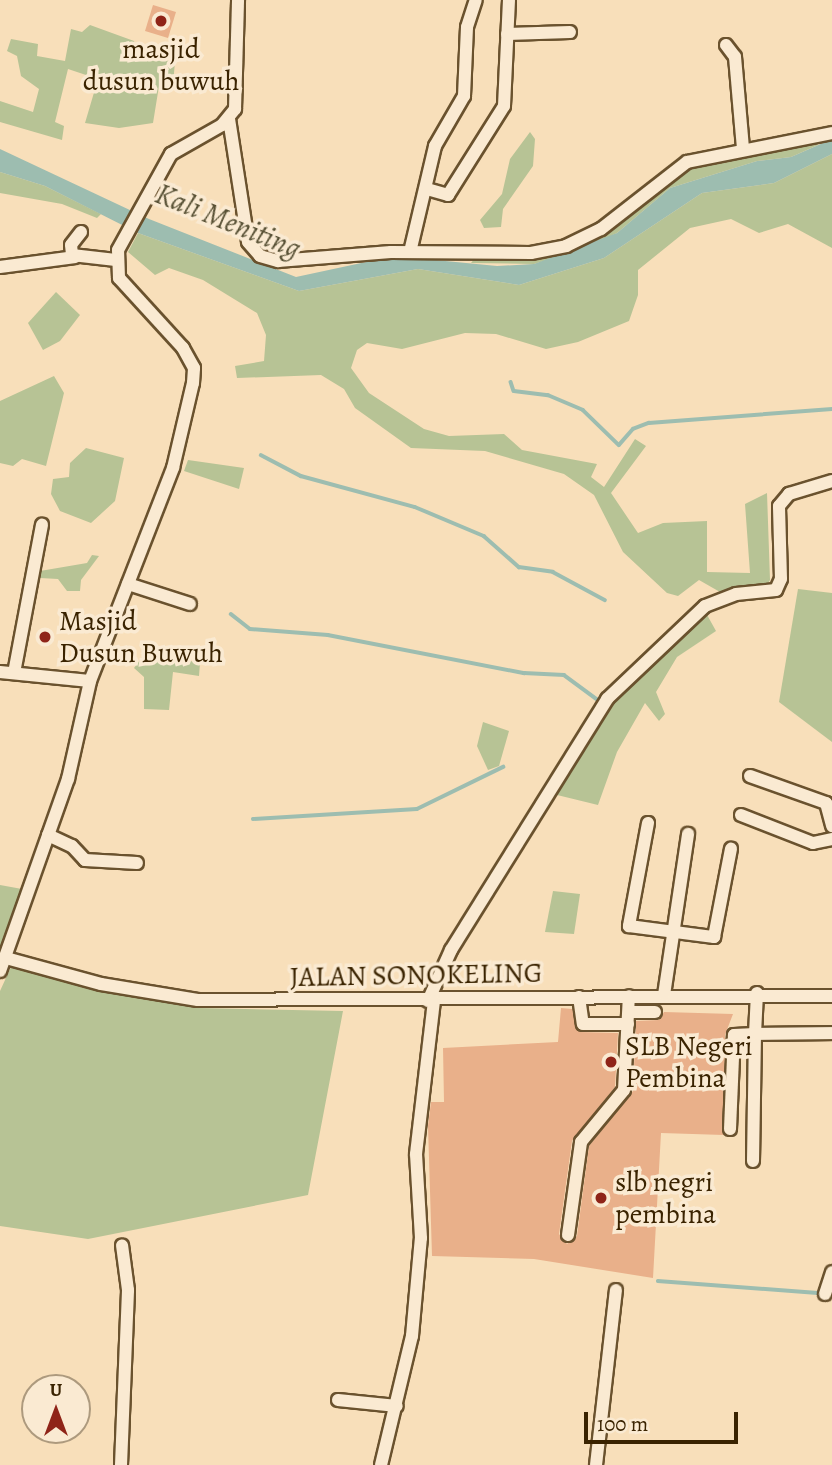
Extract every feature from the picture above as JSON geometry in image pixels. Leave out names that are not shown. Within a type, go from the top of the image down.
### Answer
[{"type":"street","points":[[238,0],[238,90],[229,119],[253,250],[278,261],[410,253],[520,253],[566,246],[601,229],[687,162],[743,148],[832,132]]},
{"type":"street","points":[[410,253],[435,146],[464,96],[467,27],[476,0]]},
{"type":"street","points":[[427,189],[448,195],[504,106],[509,0]]},
{"type":"street","points":[[507,34],[570,32]]},
{"type":"street","points":[[726,45],[735,57],[743,148]]},
{"type":"street","points":[[2,965],[68,779],[90,681],[173,468],[194,368],[183,348],[124,287],[116,260],[122,239],[143,198],[171,155],[229,119]]},
{"type":"street","points":[[75,257],[71,245],[81,232]]},
{"type":"street","points":[[0,267],[75,257],[116,260]]},
{"type":"street","points":[[382,1465],[412,1336],[421,1238],[416,1154],[431,1001],[451,950],[607,699],[705,606],[736,594],[776,590],[781,579],[779,506],[792,492],[832,481]]},
{"type":"street","points":[[14,673],[42,524]]},
{"type":"street","points":[[128,584],[190,604]]},
{"type":"street","points":[[0,672],[90,681]]},
{"type":"street","points":[[750,776],[826,803],[832,826]]},
{"type":"street","points":[[741,815],[813,844],[832,837]]},
{"type":"street","points":[[648,822],[629,926],[714,937],[731,849]]},
{"type":"street","points":[[664,995],[688,834]]},
{"type":"street","points":[[48,835],[72,846],[85,860],[138,863]]},
{"type":"street","name":"JALAN SONOKELING","points":[[2,965],[198,1000],[431,1001],[757,993],[832,996]]},
{"type":"street","points":[[753,1161],[757,993]]},
{"type":"street","points":[[568,1235],[581,1142],[624,1090],[629,996]]},
{"type":"street","points":[[579,997],[583,1024],[655,1012]]},
{"type":"street","points":[[730,1129],[734,1035],[832,1033]]},
{"type":"street","points":[[121,1465],[128,1290],[122,1245]]},
{"type":"street","points":[[825,1294],[832,1272]]},
{"type":"street","points":[[596,1465],[615,1290]]},
{"type":"street","points":[[338,1400],[397,1405]]},
{"type":"green space","points":[[90,25],[134,41],[137,54],[175,62],[173,84],[159,86],[153,123],[119,128],[85,123],[98,79],[68,69],[55,122],[64,126],[62,140],[0,122],[0,101],[33,112],[39,89],[21,76],[17,56],[7,51],[11,39],[38,44],[37,56],[65,61],[71,29],[82,32]]},
{"type":"green space","points":[[530,132],[535,139],[533,166],[503,209],[501,227],[484,228],[480,220],[502,194],[510,159]]},
{"type":"green space","points":[[816,141],[818,145],[791,157],[757,161],[670,188],[617,233],[586,248],[534,264],[471,263],[476,257],[567,249],[701,163]]},
{"type":"green space","points":[[832,154],[832,248],[788,224],[759,233],[731,219],[690,228],[638,270],[638,295],[629,321],[578,342],[546,349],[496,334],[465,333],[402,349],[367,343],[357,350],[351,368],[369,393],[424,429],[449,436],[504,434],[522,450],[597,464],[591,477],[604,487],[635,439],[646,446],[611,493],[638,533],[663,523],[707,521],[707,572],[750,573],[745,504],[767,493],[770,580],[764,590],[720,592],[699,580],[678,596],[667,593],[623,552],[594,495],[564,474],[485,451],[411,448],[355,408],[344,389],[321,375],[237,378],[235,366],[264,361],[266,335],[257,313],[203,280],[169,268],[155,275],[128,252],[138,233],[299,291],[418,269],[519,285],[604,258],[702,193],[774,183]]},
{"type":"green space","points":[[0,172],[45,186],[101,214],[97,218],[62,204],[0,193]]},
{"type":"green space","points":[[56,292],[80,315],[60,341],[43,350],[28,323]]},
{"type":"green space","points":[[54,376],[64,393],[46,466],[22,459],[13,466],[0,463],[0,401]]},
{"type":"green space","points":[[86,448],[124,458],[115,501],[91,523],[60,511],[51,494],[53,479],[69,477],[70,463]]},
{"type":"green space","points":[[188,460],[244,468],[239,489],[184,471]]},
{"type":"green space","points":[[92,555],[99,556],[81,580],[80,591],[67,591],[58,579],[40,578],[40,571],[87,563]]},
{"type":"green space","points":[[798,589],[832,593],[832,742],[779,702]]},
{"type":"green space","points":[[706,613],[716,631],[677,657],[656,692],[665,714],[659,721],[645,703],[617,752],[598,805],[553,794],[609,703]]},
{"type":"green space","points":[[146,652],[200,663],[199,676],[173,672],[169,710],[144,709],[144,677],[134,668]]},
{"type":"green space","points":[[483,722],[509,731],[499,766],[488,770],[477,746]]},
{"type":"green space","points":[[0,885],[22,889],[0,950]]},
{"type":"green space","points":[[553,891],[580,894],[574,934],[545,932]]},
{"type":"green space","points":[[11,967],[198,1008],[343,1011],[308,1195],[88,1239],[0,1226],[0,991]]},
{"type":"shaded area","points":[[832,139],[832,154],[774,183],[702,193],[604,258],[519,285],[418,269],[299,291],[138,233],[45,186],[0,172],[0,149],[149,219],[296,277],[394,256],[497,266],[534,264],[617,233],[670,188],[757,161],[791,157]]},
{"type":"building","name":"masjid dusun buwuh","points":[[153,5],[176,12],[168,38],[145,31]]},
{"type":"building","points":[[561,1008],[572,1009],[580,1032],[618,1033],[615,1087],[572,1141],[559,1234],[567,1244],[577,1236],[589,1146],[633,1091],[636,1021],[659,1020],[664,1012],[733,1014],[725,1035],[724,1135],[661,1133],[653,1278],[534,1259],[432,1256],[428,1126],[431,1102],[444,1102],[443,1048],[558,1042]]},
{"type":"waterway","points":[[511,382],[514,391],[548,395],[583,410],[619,445],[633,429],[649,423],[832,409]]},
{"type":"waterway","points":[[261,455],[301,476],[415,507],[484,536],[519,567],[553,572],[605,600]]},
{"type":"waterway","points":[[231,614],[250,629],[328,635],[524,673],[564,675],[598,700]]},
{"type":"waterway","points":[[253,819],[417,809],[503,767]]},
{"type":"waterway","points":[[658,1281],[818,1293]]},
{"type":"place","name":"masjid dusun buwuh","points":[[161,21]]},
{"type":"place","name":"Masjid Dusun Buwuh","points":[[45,637]]},
{"type":"place","name":"SLB Negeri Pembina","points":[[611,1062]]},
{"type":"place","name":"slb negri pembina","points":[[601,1198]]},
{"type":"water label","name":"Kali Meniting","points":[[228,221]]}]
